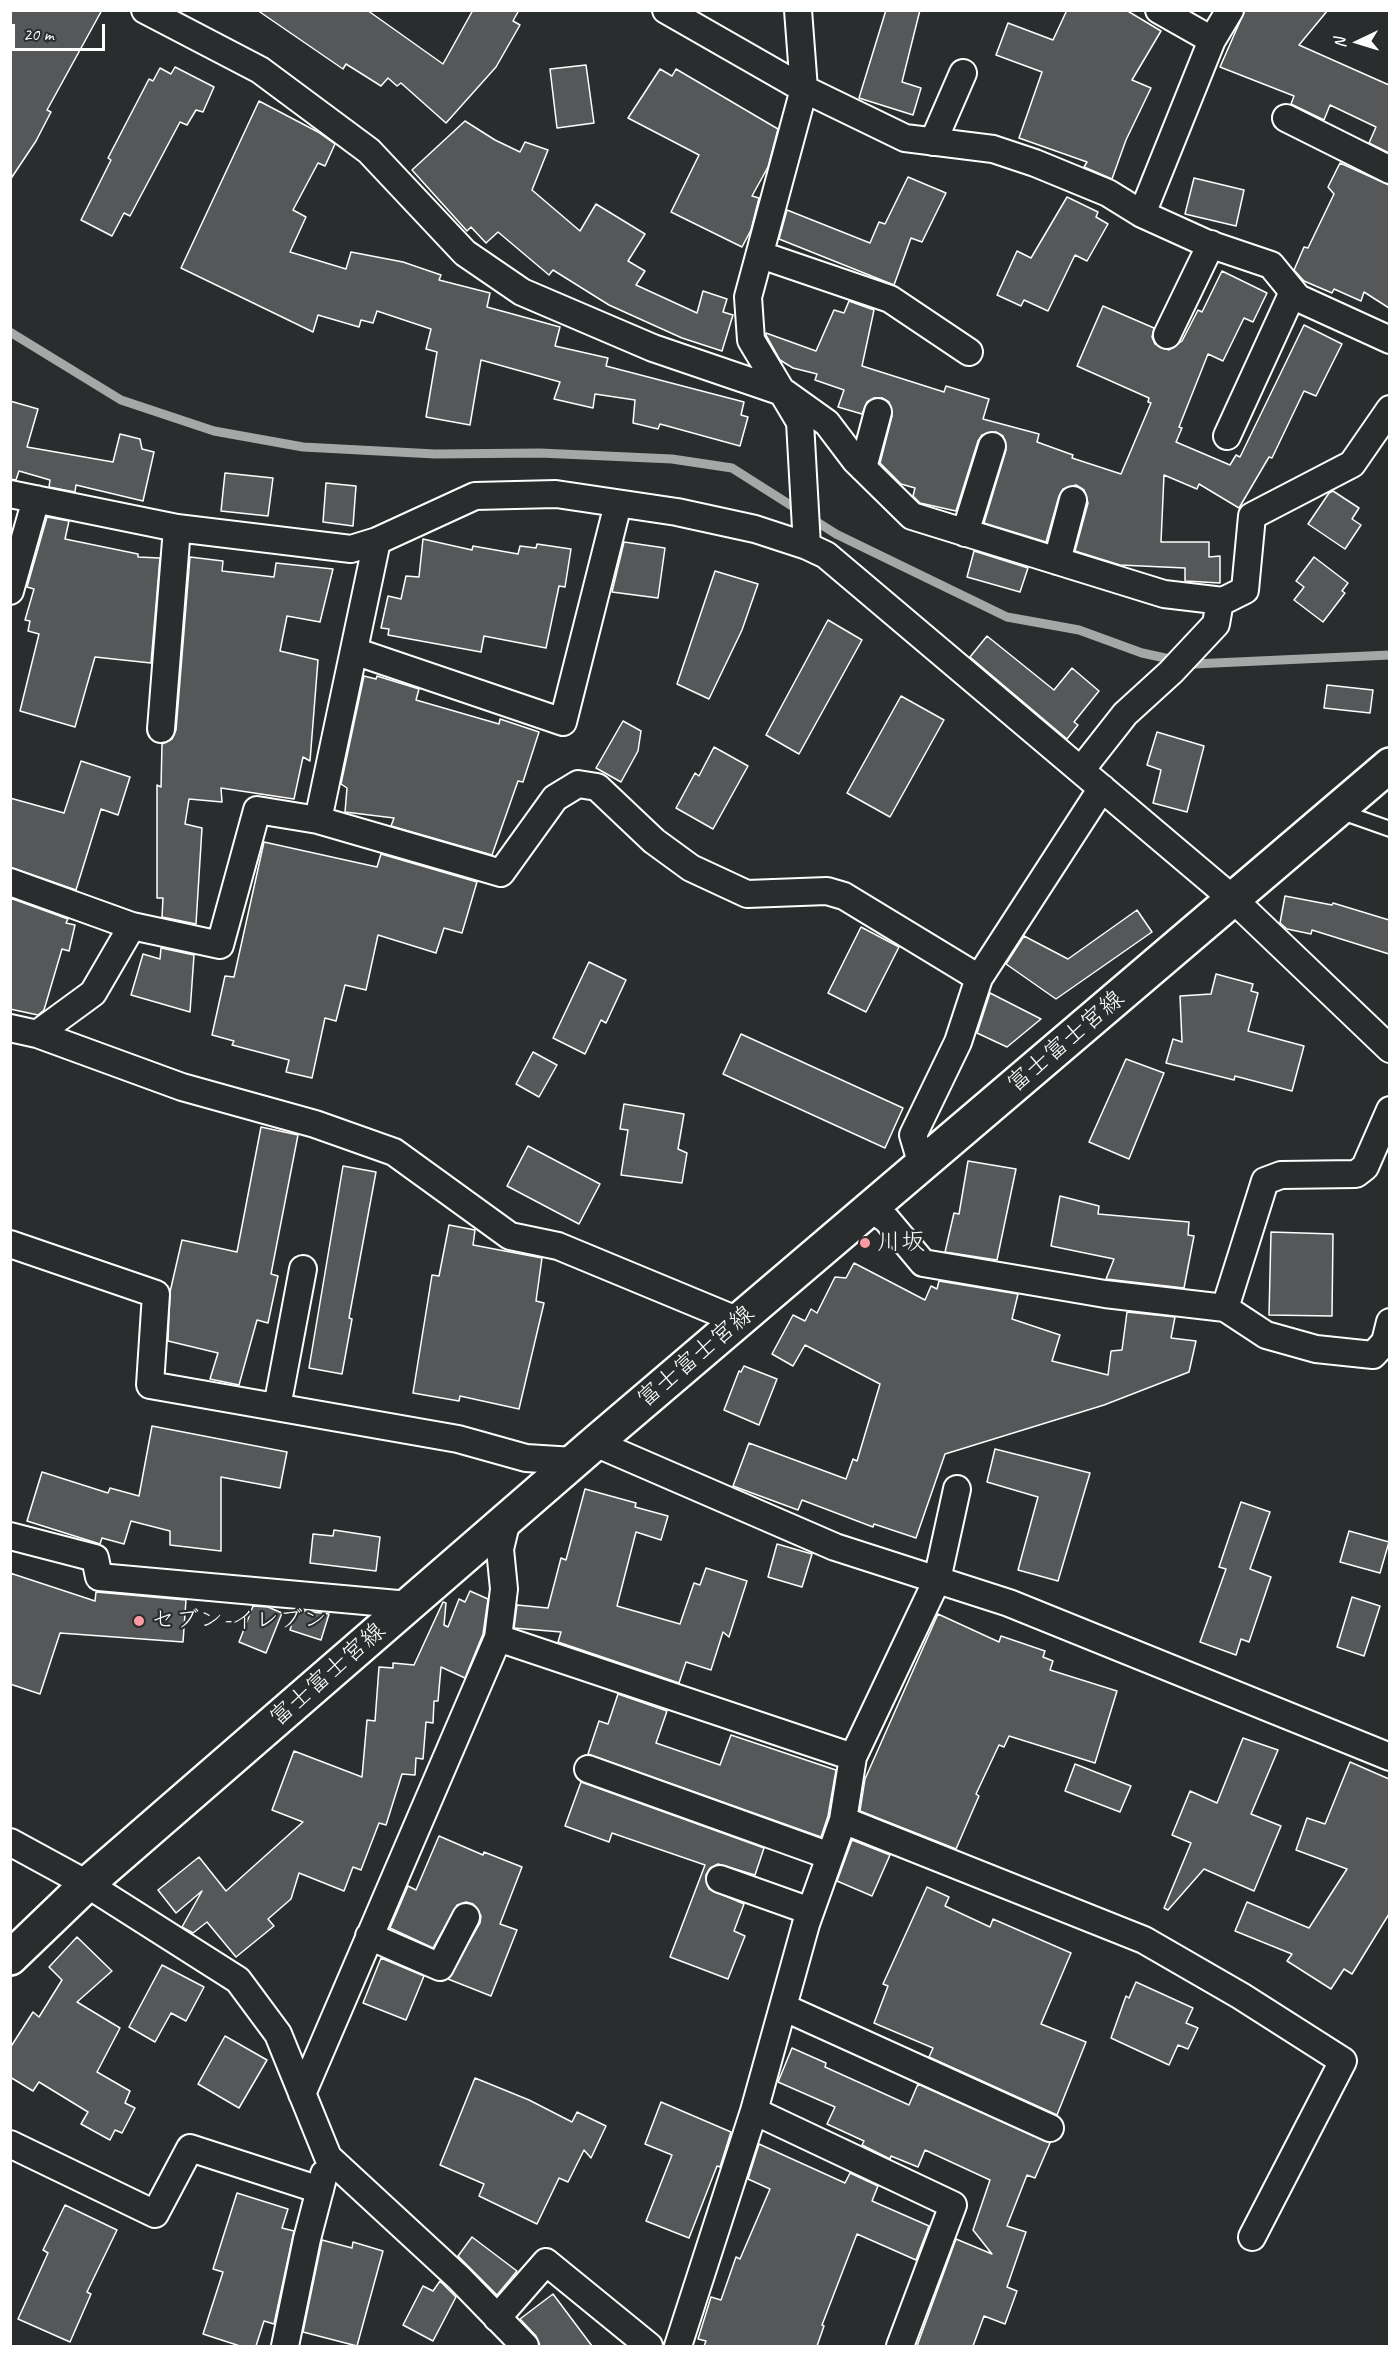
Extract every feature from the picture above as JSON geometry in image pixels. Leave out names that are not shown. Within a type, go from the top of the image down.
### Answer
[{"type":"main road","name":"富士富士宮線","points":[[10,1958],[87,1884],[585,1452],[1234,900],[1389,765]]},
{"type":"street","points":[[145,10],[260,70],[360,144],[465,253],[522,292],[653,348],[785,393],[827,423],[863,468],[912,516],[965,533],[1164,594],[1220,601],[1245,590],[1252,516],[1352,464],[1389,409]]},
{"type":"street","points":[[666,10],[804,89],[905,138],[993,149],[1024,159],[1108,193],[1142,214],[1211,244],[1271,265],[1298,298],[1389,340]]},
{"type":"street","points":[[798,10],[804,89],[748,297],[751,340],[785,393],[800,422],[808,535],[826,555],[1234,900],[1389,1049]]},
{"type":"street","points":[[1159,10],[1212,40]]},
{"type":"street","points":[[1142,214],[1212,40],[1230,10]]},
{"type":"street","points":[[933,142],[963,73]]},
{"type":"street","points":[[1286,118],[1389,170]]},
{"type":"street","points":[[1167,335],[1211,244]]},
{"type":"street","points":[[761,255],[890,299],[969,352]]},
{"type":"street","points":[[1227,436],[1293,292]]},
{"type":"street","points":[[863,468],[878,412]]},
{"type":"street","points":[[965,533],[992,446]]},
{"type":"street","points":[[10,494],[177,528],[351,549],[377,541],[475,496],[556,495],[808,535]]},
{"type":"street","points":[[10,591],[36,499]]},
{"type":"street","points":[[1057,561],[1073,500]]},
{"type":"street","points":[[354,651],[563,722],[618,504]]},
{"type":"street","points":[[161,729],[177,528]]},
{"type":"street","points":[[318,820],[377,541]]},
{"type":"street","points":[[1081,770],[1125,714],[1216,624],[1220,601]]},
{"type":"street","points":[[10,882],[132,926],[220,945],[257,810],[318,820],[501,873],[555,798],[578,784],[597,787],[654,841],[691,868],[747,894],[826,891],[844,896],[979,978]]},
{"type":"street","points":[[922,1165],[912,1135],[957,1042],[979,978],[1102,788]]},
{"type":"street","points":[[37,1034],[93,993],[132,926]]},
{"type":"street","points":[[10,1028],[37,1034],[182,1087],[315,1124],[394,1152],[510,1236],[558,1246],[739,1321]]},
{"type":"street","points":[[1225,1308],[1265,1181],[1281,1175],[1356,1174],[1365,1167],[1389,1110]]},
{"type":"street","points":[[872,1209],[887,1221],[922,1263],[1105,1294],[1225,1308],[1266,1335],[1316,1349],[1373,1356],[1385,1342],[1389,1322]]},
{"type":"street","points":[[10,1244],[156,1294],[150,1385],[458,1438],[526,1458],[585,1452],[835,1547],[1009,1603],[1389,1757]]},
{"type":"street","points":[[277,1407],[303,1269]]},
{"type":"street","points":[[678,2346],[754,2111],[810,1911],[843,1820],[853,1757],[938,1580],[957,1489]]},
{"type":"street","points":[[302,2094],[498,1638],[504,1589],[500,1549],[507,1520]]},
{"type":"street","points":[[10,1536],[95,1558],[99,1577],[409,1605]]},
{"type":"street","points":[[498,1638],[853,1757]]},
{"type":"street","points":[[588,1769],[830,1856]]},
{"type":"street","points":[[843,1820],[1144,1940],[1241,1996],[1343,2061],[1252,2237]]},
{"type":"street","points":[[10,1842],[87,1884],[238,1980],[278,2034],[328,2157],[459,2278],[525,2346]]},
{"type":"street","points":[[720,1879],[810,1911]]},
{"type":"street","points":[[369,1936],[440,1967],[466,1917]]},
{"type":"street","points":[[783,2007],[1050,2128]]},
{"type":"street","points":[[754,2111],[953,2205],[900,2346]]},
{"type":"street","points":[[10,2144],[155,2214],[189,2148],[320,2190]]},
{"type":"street","points":[[285,2346],[328,2157]]},
{"type":"street","points":[[497,2318],[546,2262],[649,2346]]},
{"type":"lane","points":[[1337,810],[1389,829]]},
{"type":"building","points":[[10,10],[102,10],[47,110],[51,112],[36,141],[10,180]]},
{"type":"building","points":[[257,10],[367,10],[443,64],[473,10],[519,10],[513,21],[520,25],[496,67],[446,123],[401,83],[397,86],[388,78],[381,86],[346,64],[343,69]]},
{"type":"building","points":[[886,10],[920,10],[902,82],[921,88],[913,115],[859,98]]},
{"type":"building","points":[[1067,10],[1126,10],[1161,31],[1132,80],[1151,88],[1126,140],[1112,179],[1084,167],[1087,162],[1019,138],[1042,72],[996,55],[1008,23],[1053,40]]},
{"type":"building","points":[[1245,10],[1328,10],[1299,45],[1389,85],[1389,153],[1369,143],[1376,127],[1330,105],[1324,120],[1291,104],[1294,96],[1220,67]]},
{"type":"building","points":[[586,65],[594,123],[557,128],[550,69]]},
{"type":"building","points":[[175,67],[214,87],[203,112],[196,110],[187,125],[180,122],[130,216],[124,213],[112,236],[81,220],[111,160],[108,158],[149,79],[153,81],[160,68],[171,74]]},
{"type":"building","points":[[660,69],[672,76],[676,69],[778,129],[768,167],[752,196],[759,198],[751,230],[742,247],[671,212],[699,155],[628,118]]},
{"type":"building","points":[[259,101],[318,132],[335,144],[325,166],[318,163],[293,210],[306,217],[290,252],[346,269],[351,252],[403,262],[441,275],[439,280],[490,293],[487,307],[560,327],[555,346],[608,358],[606,366],[744,402],[741,415],[748,417],[740,446],[660,424],[658,429],[633,423],[635,400],[595,394],[593,408],[554,399],[560,382],[481,360],[470,425],[426,417],[437,352],[426,349],[431,329],[377,311],[373,323],[361,320],[359,327],[318,315],[313,332],[181,268]]},
{"type":"building","points":[[465,121],[495,140],[520,152],[525,142],[548,150],[532,190],[580,231],[596,204],[645,234],[628,261],[645,271],[636,285],[697,313],[703,291],[727,299],[723,312],[733,315],[722,351],[682,338],[609,305],[553,270],[549,275],[498,232],[486,243],[471,227],[467,231],[412,170]]},
{"type":"building","points":[[1340,163],[1389,185],[1389,308],[1364,292],[1361,301],[1334,289],[1332,293],[1304,281],[1294,270],[1304,247],[1308,248],[1334,194],[1328,187]]},
{"type":"building","points":[[908,177],[946,193],[922,242],[911,238],[894,285],[779,239],[787,210],[870,243],[879,222],[885,224]]},
{"type":"building","points":[[1194,178],[1244,190],[1236,226],[1185,214]]},
{"type":"building","points":[[1067,197],[1098,212],[1096,217],[1108,224],[1087,261],[1075,255],[1048,311],[1024,300],[1021,306],[997,295],[1017,251],[1031,258]]},
{"type":"building","points":[[1222,271],[1267,293],[1253,322],[1244,318],[1223,361],[1208,354],[1179,427],[1182,428],[1176,442],[1230,465],[1236,455],[1240,457],[1304,325],[1342,344],[1316,396],[1304,391],[1272,458],[1269,457],[1239,508],[1199,484],[1197,489],[1164,475],[1161,542],[1209,542],[1209,557],[1220,556],[1220,583],[1185,581],[1185,568],[1120,565],[1075,551],[1088,503],[1084,490],[1076,485],[1063,489],[1059,496],[1046,542],[984,523],[1006,450],[1003,436],[996,432],[982,435],[978,441],[956,511],[920,503],[913,496],[915,488],[901,484],[880,463],[892,416],[889,402],[882,398],[874,398],[867,402],[862,414],[838,407],[844,390],[815,380],[817,374],[793,368],[780,360],[766,335],[766,333],[816,351],[834,310],[844,313],[849,301],[874,310],[862,366],[944,392],[946,386],[989,399],[983,419],[1039,434],[1037,442],[1073,455],[1072,458],[1121,474],[1151,403],[1148,402],[1149,398],[1077,366],[1103,306],[1154,328],[1152,337],[1155,344],[1169,350],[1182,341],[1198,310],[1202,312]]},
{"type":"building","points":[[10,401],[38,409],[27,447],[113,462],[120,434],[140,439],[142,449],[154,452],[143,501],[76,485],[75,492],[49,487],[50,480],[19,471],[16,480],[10,479]]},
{"type":"building","points":[[225,473],[273,478],[268,516],[221,511]]},
{"type":"building","points":[[326,483],[356,486],[353,526],[323,522]]},
{"type":"building","points":[[1333,491],[1359,508],[1352,519],[1361,525],[1345,549],[1308,524],[1329,493]]},
{"type":"building","points":[[47,517],[69,521],[65,539],[138,554],[138,557],[160,558],[151,663],[95,657],[75,727],[20,711],[39,634],[28,631],[30,621],[25,620],[34,589],[27,587]]},
{"type":"building","points":[[423,539],[472,550],[473,546],[518,554],[520,546],[536,548],[537,544],[571,549],[565,587],[559,586],[546,648],[484,636],[481,652],[388,635],[389,629],[381,628],[388,596],[401,599],[406,576],[419,577]]},
{"type":"building","points":[[624,542],[665,548],[658,598],[612,592]]},
{"type":"building","points":[[974,551],[1028,568],[1020,592],[967,577]]},
{"type":"building","points":[[190,557],[223,561],[222,571],[274,577],[276,563],[333,569],[320,622],[287,616],[280,651],[318,660],[310,761],[303,757],[294,799],[221,788],[222,802],[189,799],[185,824],[202,828],[196,924],[162,917],[163,898],[157,898],[157,785],[161,787],[162,744],[172,739],[176,730]]},
{"type":"building","points":[[1314,557],[1348,583],[1342,591],[1345,593],[1323,622],[1294,600],[1304,587],[1296,581]]},
{"type":"building","points":[[715,571],[758,584],[742,630],[709,699],[677,684]]},
{"type":"building","points":[[828,620],[862,640],[799,754],[766,735]]},
{"type":"building","points":[[987,636],[1054,690],[1072,668],[1099,691],[1074,722],[1078,725],[1067,739],[970,657]]},
{"type":"building","points":[[364,676],[376,679],[377,676],[419,689],[416,700],[499,724],[500,719],[539,732],[523,782],[518,781],[492,855],[391,826],[394,818],[345,812],[347,788],[341,784]]},
{"type":"building","points":[[1327,685],[1373,690],[1370,713],[1324,708]]},
{"type":"building","points":[[901,696],[944,720],[890,817],[847,793]]},
{"type":"building","points":[[623,721],[641,731],[638,751],[621,782],[596,768]]},
{"type":"building","points":[[1157,732],[1204,746],[1187,812],[1153,803],[1161,770],[1147,765]]},
{"type":"building","points":[[714,747],[748,766],[713,829],[676,808],[695,773],[699,776]]},
{"type":"building","points":[[81,761],[130,777],[118,815],[101,809],[76,890],[10,867],[10,798],[64,813]]},
{"type":"building","points":[[264,842],[377,867],[381,854],[477,882],[462,933],[444,928],[436,953],[378,935],[366,990],[345,985],[336,1021],[325,1018],[312,1078],[286,1072],[289,1060],[232,1045],[234,1041],[212,1035],[225,976],[234,977]]},
{"type":"building","points":[[1285,896],[1332,905],[1333,903],[1389,920],[1389,954],[1312,930],[1311,934],[1287,929],[1280,923]]},
{"type":"building","points":[[10,898],[68,919],[66,923],[75,925],[69,951],[62,949],[44,1010],[38,1015],[10,1009]]},
{"type":"building","points":[[1137,910],[1152,932],[1056,999],[1006,964],[1024,936],[1068,959]]},
{"type":"building","points":[[861,927],[899,947],[866,1012],[828,993]]},
{"type":"building","points":[[161,948],[194,955],[190,1012],[131,995],[143,954],[160,959]]},
{"type":"building","points":[[589,962],[626,980],[606,1023],[601,1020],[585,1054],[553,1038]]},
{"type":"building","points":[[1216,974],[1253,984],[1251,991],[1258,993],[1248,1031],[1304,1046],[1292,1091],[1235,1076],[1234,1080],[1166,1063],[1173,1039],[1182,1042],[1180,996],[1211,994]]},
{"type":"building","points":[[990,993],[1041,1019],[1007,1047],[977,1033]]},
{"type":"building","points":[[741,1034],[903,1108],[885,1148],[723,1074]]},
{"type":"building","points":[[533,1052],[557,1065],[539,1097],[516,1084]]},
{"type":"building","points":[[1126,1059],[1164,1073],[1129,1159],[1089,1142]]},
{"type":"building","points":[[624,1104],[684,1114],[678,1149],[687,1153],[682,1183],[621,1175],[628,1130],[620,1129]]},
{"type":"building","points":[[261,1127],[298,1135],[271,1274],[278,1276],[268,1323],[257,1320],[239,1385],[210,1379],[218,1353],[168,1341],[170,1292],[182,1240],[237,1252]]},
{"type":"building","points":[[528,1146],[600,1184],[579,1224],[507,1186]]},
{"type":"building","points":[[968,1161],[1016,1169],[997,1260],[945,1252],[954,1213],[959,1214]]},
{"type":"building","points":[[343,1166],[376,1172],[349,1318],[352,1319],[342,1374],[309,1368]]},
{"type":"building","points":[[1060,1196],[1099,1206],[1098,1214],[1189,1222],[1188,1235],[1194,1236],[1184,1288],[1106,1279],[1114,1259],[1051,1246]]},
{"type":"building","points":[[449,1225],[475,1230],[473,1245],[542,1258],[536,1301],[544,1303],[519,1409],[460,1396],[459,1401],[413,1393],[432,1275],[439,1276]]},
{"type":"building","points":[[1271,1232],[1333,1234],[1332,1316],[1269,1315]]},
{"type":"building","points":[[854,1263],[925,1300],[931,1286],[937,1289],[939,1281],[1018,1294],[1012,1319],[1060,1335],[1052,1361],[1108,1375],[1111,1351],[1122,1350],[1127,1312],[1175,1317],[1171,1338],[1196,1341],[1189,1372],[1104,1405],[945,1454],[916,1538],[874,1524],[873,1527],[802,1500],[798,1510],[733,1486],[749,1443],[846,1479],[853,1459],[857,1461],[880,1384],[805,1345],[793,1366],[772,1354],[793,1315],[805,1321],[811,1309],[817,1313],[835,1277],[846,1278]]},
{"type":"building","points":[[744,1366],[777,1379],[759,1425],[724,1410],[739,1371],[741,1372]]},
{"type":"building","points":[[152,1426],[287,1452],[280,1488],[221,1477],[221,1551],[170,1545],[170,1531],[131,1521],[124,1544],[102,1538],[100,1544],[27,1521],[42,1472],[108,1493],[110,1488],[139,1496]]},
{"type":"building","points":[[995,1449],[1090,1473],[1058,1581],[1018,1570],[1038,1497],[987,1482]]},
{"type":"building","points":[[585,1489],[636,1503],[635,1507],[668,1516],[661,1540],[636,1532],[617,1606],[680,1624],[694,1583],[700,1585],[706,1568],[747,1581],[729,1637],[723,1632],[711,1670],[686,1662],[679,1683],[558,1642],[561,1632],[514,1628],[517,1605],[548,1608],[561,1558],[566,1560]]},
{"type":"building","points":[[1241,1502],[1270,1512],[1250,1569],[1271,1577],[1249,1642],[1241,1639],[1236,1655],[1200,1642],[1226,1569],[1219,1567]]},
{"type":"building","points":[[334,1530],[380,1537],[376,1571],[310,1563],[313,1534],[333,1536]]},
{"type":"building","points":[[1349,1531],[1389,1542],[1380,1573],[1340,1562]]},
{"type":"building","points":[[777,1544],[812,1554],[802,1587],[768,1577]]},
{"type":"building","points":[[10,1573],[95,1601],[96,1592],[186,1600],[183,1642],[60,1633],[40,1694],[10,1684]]},
{"type":"building","points":[[470,1591],[488,1599],[483,1634],[465,1678],[441,1667],[438,1701],[434,1701],[433,1723],[426,1722],[423,1759],[416,1758],[415,1775],[402,1774],[386,1825],[379,1823],[361,1870],[353,1867],[344,1891],[299,1873],[291,1899],[268,1919],[274,1926],[236,1957],[207,1922],[193,1933],[182,1927],[202,1891],[176,1913],[158,1890],[199,1857],[226,1891],[303,1822],[272,1810],[294,1751],[362,1777],[367,1720],[375,1721],[379,1667],[393,1668],[393,1663],[414,1665],[443,1602],[446,1603],[444,1625],[448,1627],[459,1599],[465,1602]]},
{"type":"building","points":[[1352,1597],[1380,1606],[1364,1656],[1337,1647]]},
{"type":"building","points":[[253,1606],[268,1607],[282,1613],[266,1653],[239,1642]]},
{"type":"building","points":[[296,1610],[329,1614],[321,1640],[290,1630]]},
{"type":"building","points":[[938,1614],[999,1642],[1001,1636],[1045,1651],[1043,1657],[1053,1661],[1050,1670],[1117,1691],[1095,1763],[1009,1736],[1004,1747],[999,1745],[976,1794],[979,1796],[956,1849],[860,1811],[865,1779]]},
{"type":"building","points":[[618,1694],[667,1711],[656,1743],[720,1765],[731,1735],[836,1770],[828,1816],[821,1837],[588,1754],[599,1721],[608,1724]]},
{"type":"building","points":[[1243,1738],[1278,1750],[1251,1814],[1281,1826],[1254,1891],[1204,1869],[1168,1910],[1164,1908],[1191,1843],[1172,1835],[1190,1791],[1217,1803]]},
{"type":"building","points":[[1350,1762],[1389,1779],[1389,1914],[1352,1974],[1344,1969],[1331,1989],[1287,1961],[1292,1954],[1235,1931],[1247,1902],[1309,1928],[1347,1869],[1296,1850],[1307,1818],[1325,1824]]},
{"type":"building","points":[[1075,1764],[1131,1786],[1120,1812],[1065,1791]]},
{"type":"building","points":[[581,1782],[764,1848],[755,1875],[718,1864],[710,1868],[706,1875],[709,1889],[744,1904],[734,1931],[745,1936],[728,1979],[670,1957],[705,1865],[612,1833],[609,1842],[565,1826]]},
{"type":"building","points":[[439,1836],[483,1855],[484,1852],[522,1867],[500,1924],[517,1930],[491,1996],[448,1979],[480,1923],[481,1916],[473,1904],[466,1902],[457,1905],[433,1948],[390,1928],[408,1886],[416,1890]]},
{"type":"building","points":[[852,1840],[890,1855],[872,1896],[837,1881]]},
{"type":"building","points":[[927,1887],[949,1897],[945,1906],[990,1927],[993,1919],[1071,1953],[1041,2024],[1086,2042],[1057,2115],[929,2057],[933,2048],[874,2023],[888,1986],[883,1984]]},
{"type":"building","points":[[77,1937],[112,1971],[77,2002],[120,2028],[97,2072],[130,2091],[125,2103],[135,2108],[122,2133],[115,2130],[110,2140],[81,2124],[88,2112],[39,2082],[33,2091],[10,2077],[10,2048],[33,2012],[39,2017],[62,1980],[49,1967]]},
{"type":"building","points":[[381,1958],[424,1976],[406,2020],[363,2003]]},
{"type":"building","points":[[162,1965],[204,1987],[186,2021],[171,2013],[155,2042],[129,2027]]},
{"type":"building","points":[[1136,1982],[1193,2008],[1186,2023],[1198,2028],[1188,2049],[1178,2045],[1169,2065],[1111,2038],[1126,1996],[1129,1998]]},
{"type":"building","points":[[225,2036],[267,2060],[239,2108],[198,2084]]},
{"type":"building","points":[[792,2048],[826,2063],[825,2067],[909,2105],[918,2084],[1050,2143],[1035,2178],[1027,2175],[1007,2226],[1026,2232],[1007,2287],[1017,2291],[1005,2324],[984,2316],[973,2346],[917,2346],[956,2239],[992,2254],[973,2230],[990,2180],[925,2150],[918,2167],[891,2156],[890,2159],[862,2145],[864,2141],[827,2124],[835,2107],[778,2082]]},
{"type":"building","points":[[475,2078],[529,2100],[572,2122],[577,2112],[606,2126],[591,2158],[584,2150],[568,2182],[559,2178],[537,2224],[479,2196],[484,2184],[440,2165]]},
{"type":"building","points":[[661,2102],[731,2132],[720,2167],[717,2166],[689,2238],[646,2221],[672,2155],[645,2144]]},
{"type":"building","points":[[759,2144],[845,2183],[850,2173],[878,2186],[872,2201],[929,2226],[916,2260],[857,2234],[822,2325],[824,2326],[817,2346],[704,2346],[706,2341],[698,2339],[711,2297],[721,2300],[736,2257],[740,2259],[770,2189],[748,2179]]},
{"type":"building","points":[[237,2193],[288,2209],[282,2228],[294,2231],[274,2324],[264,2321],[256,2346],[240,2346],[203,2334],[223,2272],[213,2269]]},
{"type":"building","points":[[65,2205],[117,2230],[87,2292],[91,2294],[70,2342],[18,2319],[48,2253],[43,2250]]},
{"type":"building","points":[[472,2237],[517,2271],[497,2295],[458,2256]]},
{"type":"building","points":[[322,2240],[352,2248],[353,2242],[383,2251],[357,2346],[303,2332]]},
{"type":"building","points":[[440,2281],[456,2297],[433,2341],[403,2325],[423,2286],[433,2291]]},
{"type":"building","points":[[553,2294],[592,2346],[540,2346],[536,2336],[520,2319]]},
{"type":"waterway","points":[[10,332],[121,400],[214,431],[303,447],[435,454],[540,453],[672,459],[732,468],[836,534],[1007,617],[1079,630],[1142,653],[1193,664],[1390,655]]},
{"type":"place","name":"川坂","points":[[865,1243]]},
{"type":"place","name":"セブン-イレブン","points":[[139,1621]]}]
